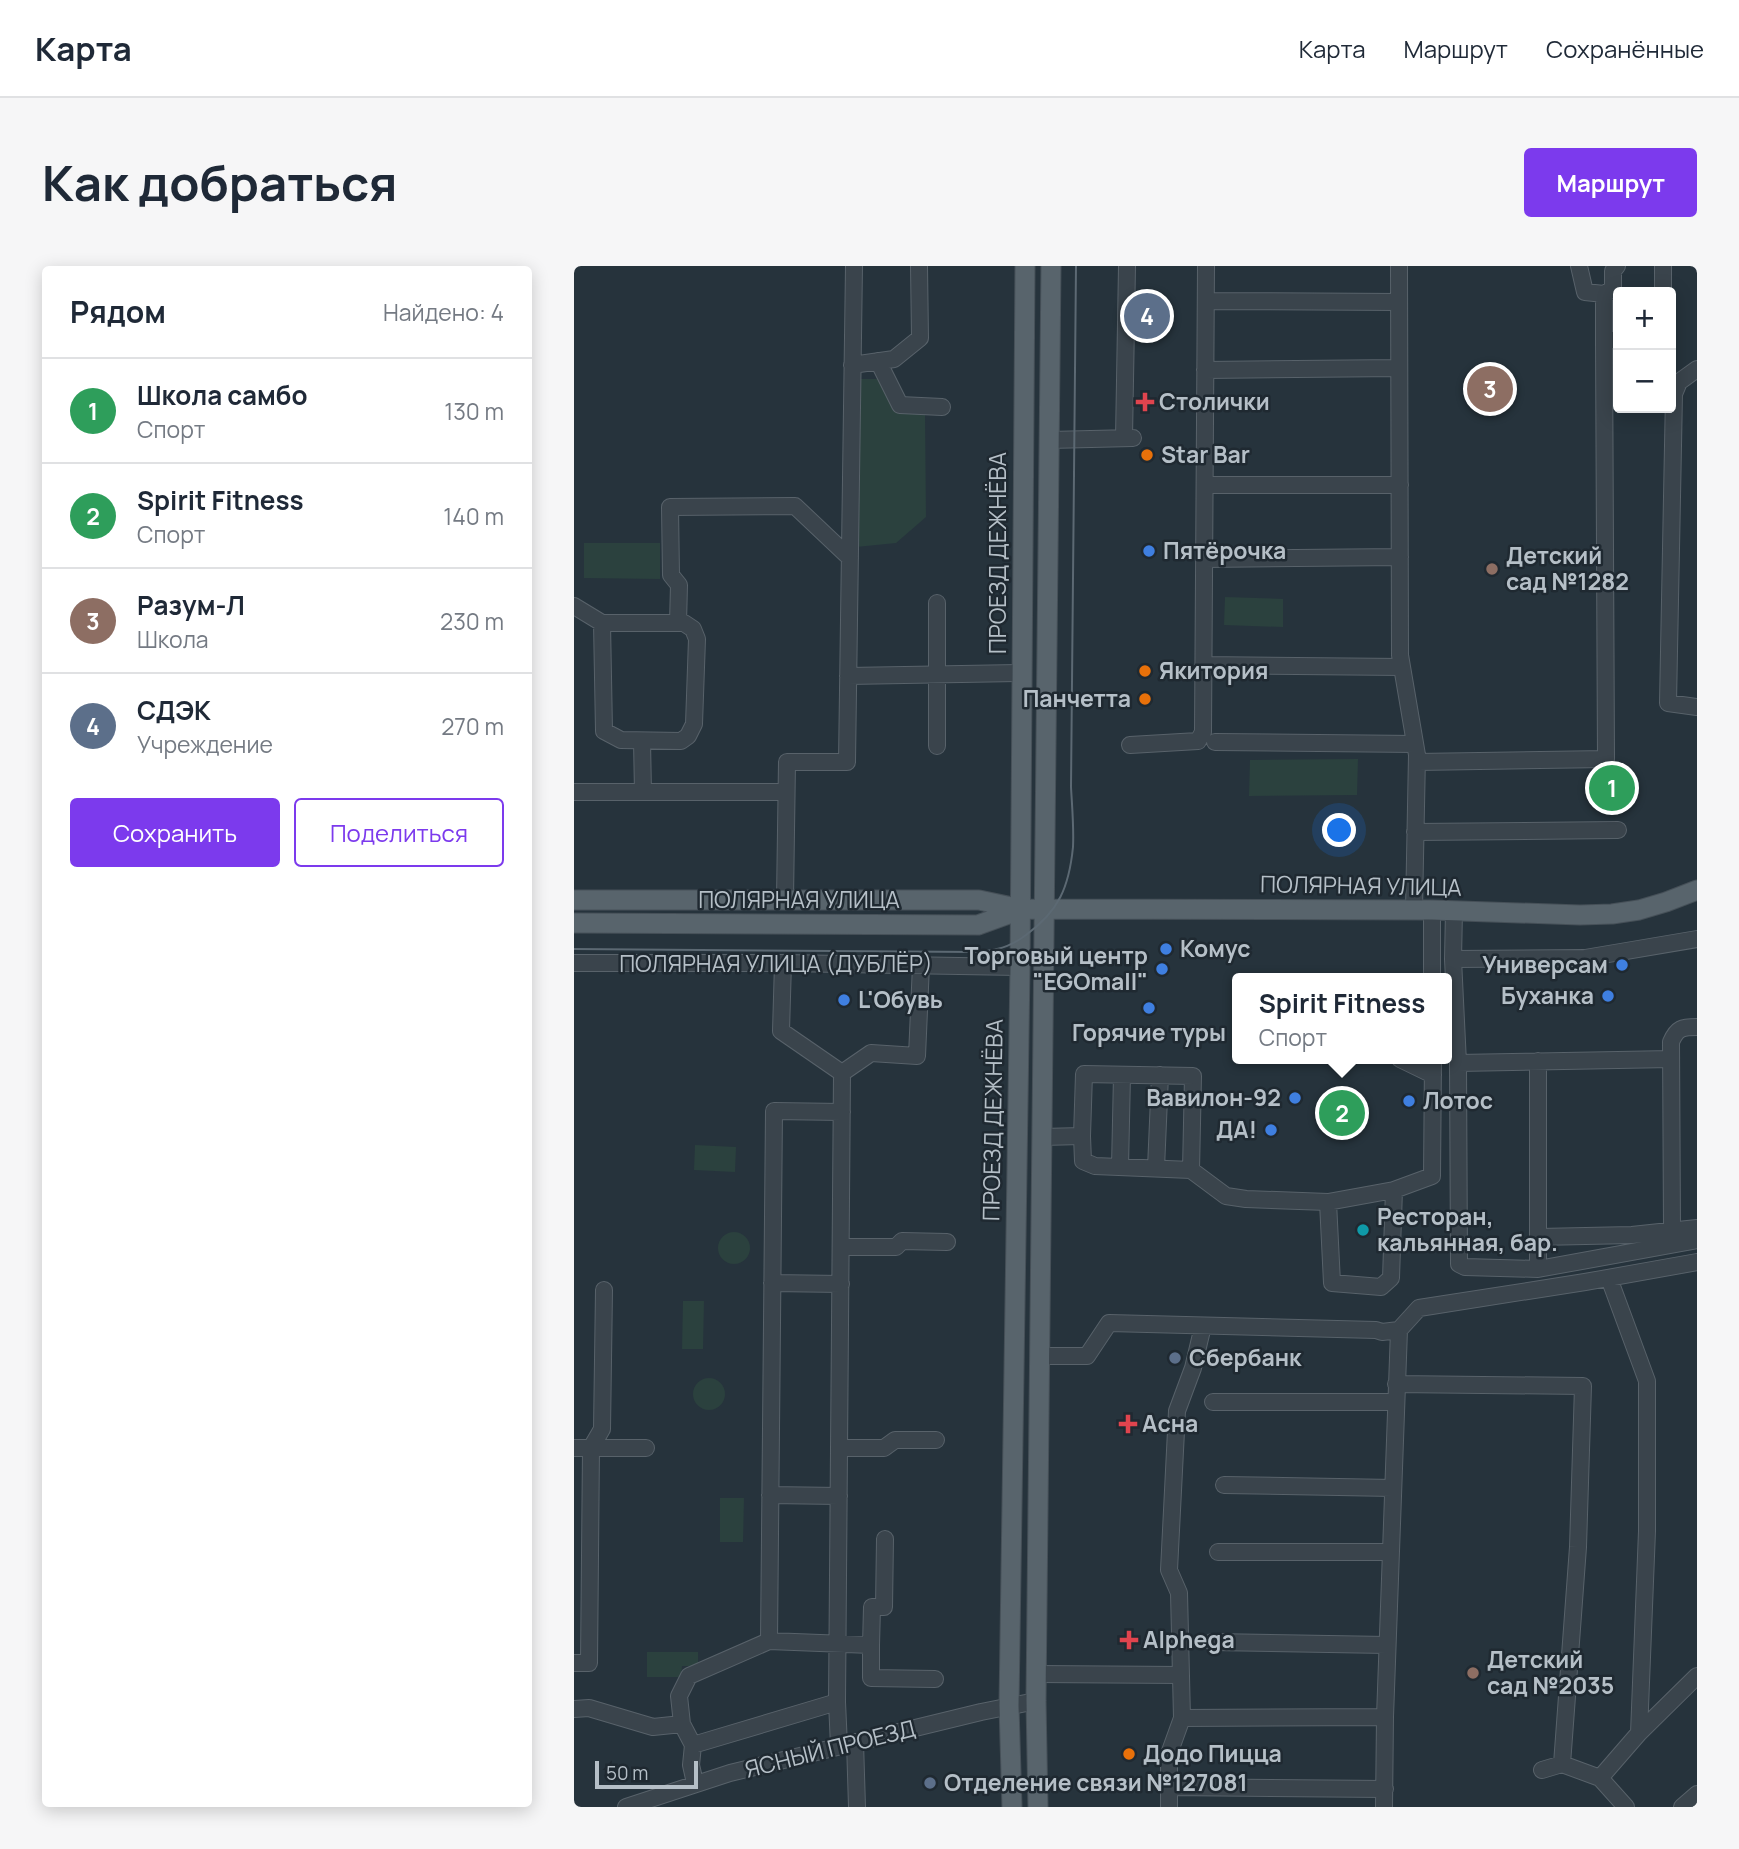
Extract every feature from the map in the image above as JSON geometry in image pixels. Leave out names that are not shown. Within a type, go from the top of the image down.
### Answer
[{"type":"main road","name":"ПРОЕЗД ДЕЖНЁВА","points":[[1012,1807],[1009,1706],[1021,909],[1025,266]]},
{"type":"main road","points":[[1038,1807],[1037,1674],[1051,266]]},
{"type":"main road","name":"ПОЛЯРНАЯ УЛИЦА","points":[[574,900],[979,900],[1021,909],[1044,910],[1423,910],[1580,915],[1612,914],[1657,905],[1697,890]]},
{"type":"main road","name":"ПОЛЯРНАЯ УЛИЦА","points":[[574,923],[978,925],[1021,909]]},
{"type":"street","points":[[785,900],[787,762],[847,762],[854,266]]},
{"type":"street","points":[[852,365],[894,359],[920,338],[919,266]]},
{"type":"street","points":[[1049,440],[1128,438],[1126,266]]},
{"type":"street","points":[[1130,745],[1198,741],[1203,732],[1206,266]]},
{"type":"street","points":[[1399,266],[1400,655],[1417,762],[1415,832],[1431,973]]},
{"type":"street","points":[[1579,266],[1585,292],[1604,294],[1613,289],[1617,266]]},
{"type":"street","points":[[1663,266],[1663,287]]},
{"type":"street","points":[[1417,762],[1606,759],[1611,340],[1604,294]]},
{"type":"street","points":[[1206,301],[1399,302]]},
{"type":"street","points":[[878,361],[900,405],[942,407]]},
{"type":"street","points":[[1205,370],[1399,368]]},
{"type":"street","points":[[1697,369],[1679,382],[1674,394],[1668,703],[1697,707]]},
{"type":"street","points":[[1205,485],[1400,485]]},
{"type":"street","points":[[678,623],[680,585],[671,575],[670,508],[794,506],[850,558]]},
{"type":"street","points":[[1204,559],[1400,557]]},
{"type":"street","points":[[937,603],[937,746]]},
{"type":"street","points":[[574,606],[602,623],[684,623],[693,629],[697,639],[694,724],[688,736],[681,741],[621,740],[604,731],[602,623]]},
{"type":"street","points":[[1203,666],[1402,667]]},
{"type":"street","points":[[848,676],[1022,673]]},
{"type":"street","points":[[642,741],[643,792]]},
{"type":"street","points":[[1216,742],[1415,744]]},
{"type":"street","points":[[574,792],[786,792]]},
{"type":"street","points":[[1415,832],[1618,830]]},
{"type":"street","points":[[1454,911],[1460,1264],[1465,1267],[1538,1269],[1697,1240]]},
{"type":"street","points":[[1453,959],[1585,958],[1697,939]]},
{"type":"street","name":"ПОЛЯРНАЯ УЛИЦА (ДУБЛЁР)","points":[[574,963],[1020,967]]},
{"type":"street","points":[[783,963],[781,1031],[842,1073]]},
{"type":"street","points":[[842,1073],[870,1053],[917,1056],[920,965]]},
{"type":"street","points":[[1672,1229],[1671,1042],[1675,1032],[1682,1028],[1697,1027]]},
{"type":"street","points":[[1458,1063],[1671,1059]]},
{"type":"street","points":[[1538,1060],[1538,1269]]},
{"type":"street","points":[[1191,1170],[1193,1076],[1084,1074],[1083,1161],[1095,1166],[1191,1170],[1226,1196],[1328,1202],[1394,1190],[1432,1177],[1433,1067]]},
{"type":"street","points":[[839,1746],[837,1702],[842,1073]]},
{"type":"street","points":[[1120,1167],[1122,1075]]},
{"type":"street","points":[[1156,1168],[1160,1075]]},
{"type":"street","points":[[769,1641],[774,1111],[842,1112]]},
{"type":"street","points":[[1042,1136],[1082,1136]]},
{"type":"street","points":[[1328,1202],[1332,1283],[1381,1287],[1391,1278],[1394,1190]]},
{"type":"street","points":[[1539,1237],[1632,1235],[1697,1228]]},
{"type":"street","points":[[841,1247],[896,1247],[902,1241],[947,1242]]},
{"type":"street","points":[[1384,1807],[1387,1644],[1399,1330],[1419,1308],[1697,1262]]},
{"type":"street","points":[[1609,1278],[1647,1381],[1647,1531],[1639,1733]]},
{"type":"street","points":[[772,1283],[841,1284]]},
{"type":"street","points":[[574,1663],[589,1663],[591,1448],[602,1429],[604,1290]]},
{"type":"street","points":[[1040,1356],[1087,1356],[1109,1324],[1381,1332],[1399,1330]]},
{"type":"street","points":[[1169,1807],[1169,1754],[1182,1718],[1179,1592],[1169,1570],[1177,1411],[1193,1368],[1203,1326]]},
{"type":"street","points":[[1396,1384],[1583,1386],[1578,1547],[1562,1764]]},
{"type":"street","points":[[1213,1402],[1396,1402]]},
{"type":"street","points":[[840,1448],[884,1448],[895,1440],[936,1440]]},
{"type":"street","points":[[574,1448],[646,1448]]},
{"type":"street","points":[[1224,1485],[1393,1488]]},
{"type":"street","points":[[770,1495],[839,1496]]},
{"type":"street","points":[[886,1539],[884,1607],[872,1607],[876,1642],[870,1678],[935,1679]]},
{"type":"street","points":[[1218,1552],[1390,1552]]},
{"type":"street","points":[[695,1783],[691,1765],[693,1745],[682,1724],[679,1696],[689,1676],[769,1641],[838,1644],[876,1642]]},
{"type":"street","points":[[1212,1642],[1387,1644]]},
{"type":"street","points":[[1037,1674],[1181,1675]]},
{"type":"street","points":[[1600,1778],[1639,1733],[1697,1676]]},
{"type":"street","name":"ЯСНЫЙ ПРОЕЗД","points":[[626,1807],[730,1773],[1037,1700]]},
{"type":"street","points":[[693,1745],[837,1702]]},
{"type":"street","points":[[574,1709],[589,1708],[653,1727],[682,1724]]},
{"type":"street","points":[[1182,1718],[1385,1717]]},
{"type":"street","points":[[855,1742],[857,1807]]},
{"type":"street","points":[[1542,1770],[1562,1764],[1600,1778],[1626,1807]]},
{"type":"street","points":[[1169,1787],[1385,1789]]},
{"type":"street","points":[[1682,1807],[1697,1794]]},
{"type":"green space","points":[[857,379],[877,379],[896,410],[925,413],[926,517],[896,543],[856,547]]},
{"type":"green space","points":[[584,543],[660,543],[660,579],[584,578]]},
{"type":"green space","points":[[1225,597],[1283,599],[1283,627],[1224,625]]},
{"type":"green space","points":[[1358,759],[1357,795],[1249,796],[1250,760]]},
{"type":"green space","points":[[695,1145],[736,1147],[735,1172],[694,1170]]},
{"type":"green space","points":[[734,1232],[745,1237],[750,1248],[745,1259],[734,1264],[723,1259],[718,1248],[723,1237]]},
{"type":"green space","points":[[683,1301],[704,1301],[703,1349],[682,1349]]},
{"type":"green space","points":[[709,1378],[720,1383],[725,1394],[720,1405],[709,1410],[698,1405],[693,1394],[698,1383]]},
{"type":"green space","points":[[720,1498],[744,1498],[743,1542],[720,1542]]},
{"type":"green space","points":[[647,1652],[698,1652],[698,1666],[682,1666],[681,1677],[647,1677]]},
{"type":"tram line","points":[[574,949],[975,952],[1001,948],[1016,942],[1047,917],[1065,886],[1073,847],[1071,787],[1076,266]]},
{"type":"place","name":"СДЭК","points":[[1147,316]]},
{"type":"place","name":"Разум-Л","points":[[1490,389]]},
{"type":"place","name":"Столички","points":[[1145,402]]},
{"type":"place","name":"Star Bar","points":[[1147,455]]},
{"type":"place","name":"Пятёрочка","points":[[1149,551]]},
{"type":"place","name":"Детский сад №1282","points":[[1492,569]]},
{"type":"place","name":"Якитория","points":[[1145,671]]},
{"type":"place","name":"Панчетта","points":[[1145,699]]},
{"type":"place","name":"Школа самбо","points":[[1612,788]]},
{"type":"place","name":"Комус","points":[[1166,949]]},
{"type":"place","name":"Универсам","points":[[1622,965]]},
{"type":"place","name":"Торговый центр \"EGOmall\"","points":[[1162,969]]},
{"type":"place","name":"Буханка","points":[[1608,996]]},
{"type":"place","name":"L'Обувь","points":[[844,1000]]},
{"type":"place","name":"Горячие туры","points":[[1149,1008]]},
{"type":"place","name":"Вавилон-92","points":[[1295,1098]]},
{"type":"place","name":"Лотос","points":[[1409,1101]]},
{"type":"place","name":"Spirit Fitness","points":[[1342,1113]]},
{"type":"place","name":"ДА!","points":[[1271,1130]]},
{"type":"place","name":"Ресторан, кальянная, бар.","points":[[1363,1230]]},
{"type":"place","name":"Сбербанк","points":[[1175,1358]]},
{"type":"place","name":"Асна","points":[[1128,1424]]},
{"type":"place","name":"Alphega","points":[[1129,1640]]},
{"type":"place","name":"Детский сад №2035","points":[[1473,1673]]},
{"type":"place","name":"Додо Пицца","points":[[1129,1754]]},
{"type":"place","name":"Отделение связи №127081","points":[[930,1783]]}]
